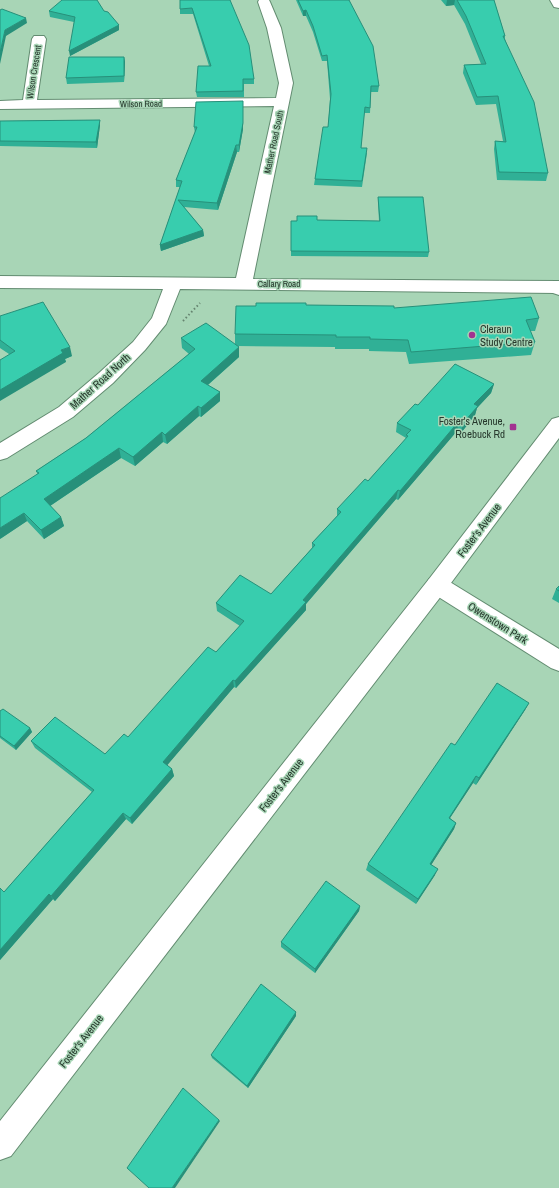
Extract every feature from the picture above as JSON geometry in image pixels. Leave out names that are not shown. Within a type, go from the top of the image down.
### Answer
[{"type":"street","points":[[556,0],[559,4]]},
{"type":"street","name":"Mather Road South","points":[[244,284],[247,262],[286,83],[274,28],[264,2]]},
{"type":"street","name":"Wilson Crescent","points":[[29,105],[39,39]]},
{"type":"street","name":"Wilson Road","points":[[0,105],[282,102]]},
{"type":"street","name":"Callary Road","points":[[0,282],[557,287]]},
{"type":"street","name":"Mather Road North","points":[[0,453],[66,412],[106,378],[139,346],[160,320],[173,284]]},
{"type":"street","name":"Foster's Avenue","points":[[0,1145],[437,585],[559,424]]},
{"type":"street","name":"Owenstown Park","points":[[437,585],[559,661]]},
{"type":"path","points":[[182,323],[196,306],[205,299]]},
{"type":"building","points":[[62,0],[97,0],[104,11],[108,12],[119,25],[69,51],[75,17],[49,11]]},
{"type":"building","points":[[180,0],[230,0],[249,45],[254,79],[243,79],[243,91],[196,92],[198,66],[211,66],[192,8],[180,9]]},
{"type":"building","points":[[298,0],[349,0],[373,46],[379,86],[371,86],[370,108],[365,107],[361,148],[367,148],[362,181],[315,179],[323,127],[328,127],[331,94],[327,55],[322,56],[313,26],[306,10],[303,11]]},
{"type":"building","points":[[457,0],[494,0],[505,36],[503,36],[534,102],[548,173],[499,172],[495,141],[506,142],[498,96],[477,97],[464,65],[486,64],[466,16]]},
{"type":"building","points":[[2,9],[26,18],[5,30],[0,53],[0,10]]},
{"type":"building","points":[[69,57],[124,57],[124,76],[66,78]]},
{"type":"building","points":[[243,101],[243,123],[239,145],[236,145],[217,203],[178,200],[203,230],[160,245],[182,181],[176,180],[197,127],[194,127],[196,102]]},
{"type":"building","points":[[100,120],[96,142],[0,141],[0,121]]},
{"type":"building","points":[[378,197],[423,197],[429,252],[291,251],[291,221],[297,221],[297,216],[317,216],[317,220],[380,221]]},
{"type":"building","points":[[531,297],[539,318],[526,320],[535,342],[411,352],[408,340],[370,339],[370,337],[336,337],[336,335],[235,334],[236,306],[256,306],[256,303],[394,306],[394,308]]},
{"type":"building","points":[[43,302],[70,347],[61,350],[63,353],[0,390],[0,360],[15,351],[0,340],[0,316]]},
{"type":"building","points":[[206,323],[239,347],[201,381],[220,392],[201,408],[198,406],[165,435],[162,432],[133,457],[119,448],[44,499],[61,517],[41,530],[24,513],[0,528],[0,498],[39,473],[36,471],[86,438],[195,349],[181,338]]},
{"type":"building","points":[[455,364],[494,384],[474,404],[478,406],[463,423],[459,421],[400,491],[398,490],[303,600],[306,602],[235,681],[233,680],[163,762],[172,769],[130,818],[123,813],[51,896],[49,894],[0,950],[0,888],[4,892],[94,790],[31,741],[55,717],[105,754],[124,734],[128,737],[208,647],[216,652],[244,621],[216,603],[240,575],[271,594],[315,545],[312,543],[341,512],[337,509],[365,479],[368,481],[408,436],[406,435],[411,430],[397,423],[415,404],[418,405]]},
{"type":"building","points":[[497,683],[529,703],[479,778],[476,776],[449,818],[456,823],[430,864],[438,869],[418,899],[368,864],[451,743],[455,745]]},
{"type":"building","points":[[3,709],[30,728],[14,746],[0,736],[0,711]]},
{"type":"building","points":[[326,881],[360,906],[315,969],[281,942]]},
{"type":"building","points":[[261,984],[296,1012],[247,1086],[211,1055]]},
{"type":"building","points":[[183,1088],[219,1120],[172,1188],[149,1188],[127,1168]]},
{"type":"place","name":"Cleraun Study Centre","points":[[472,335]]},
{"type":"place","name":"Foster's Avenue, Roebuck Rd","points":[[513,427]]}]
